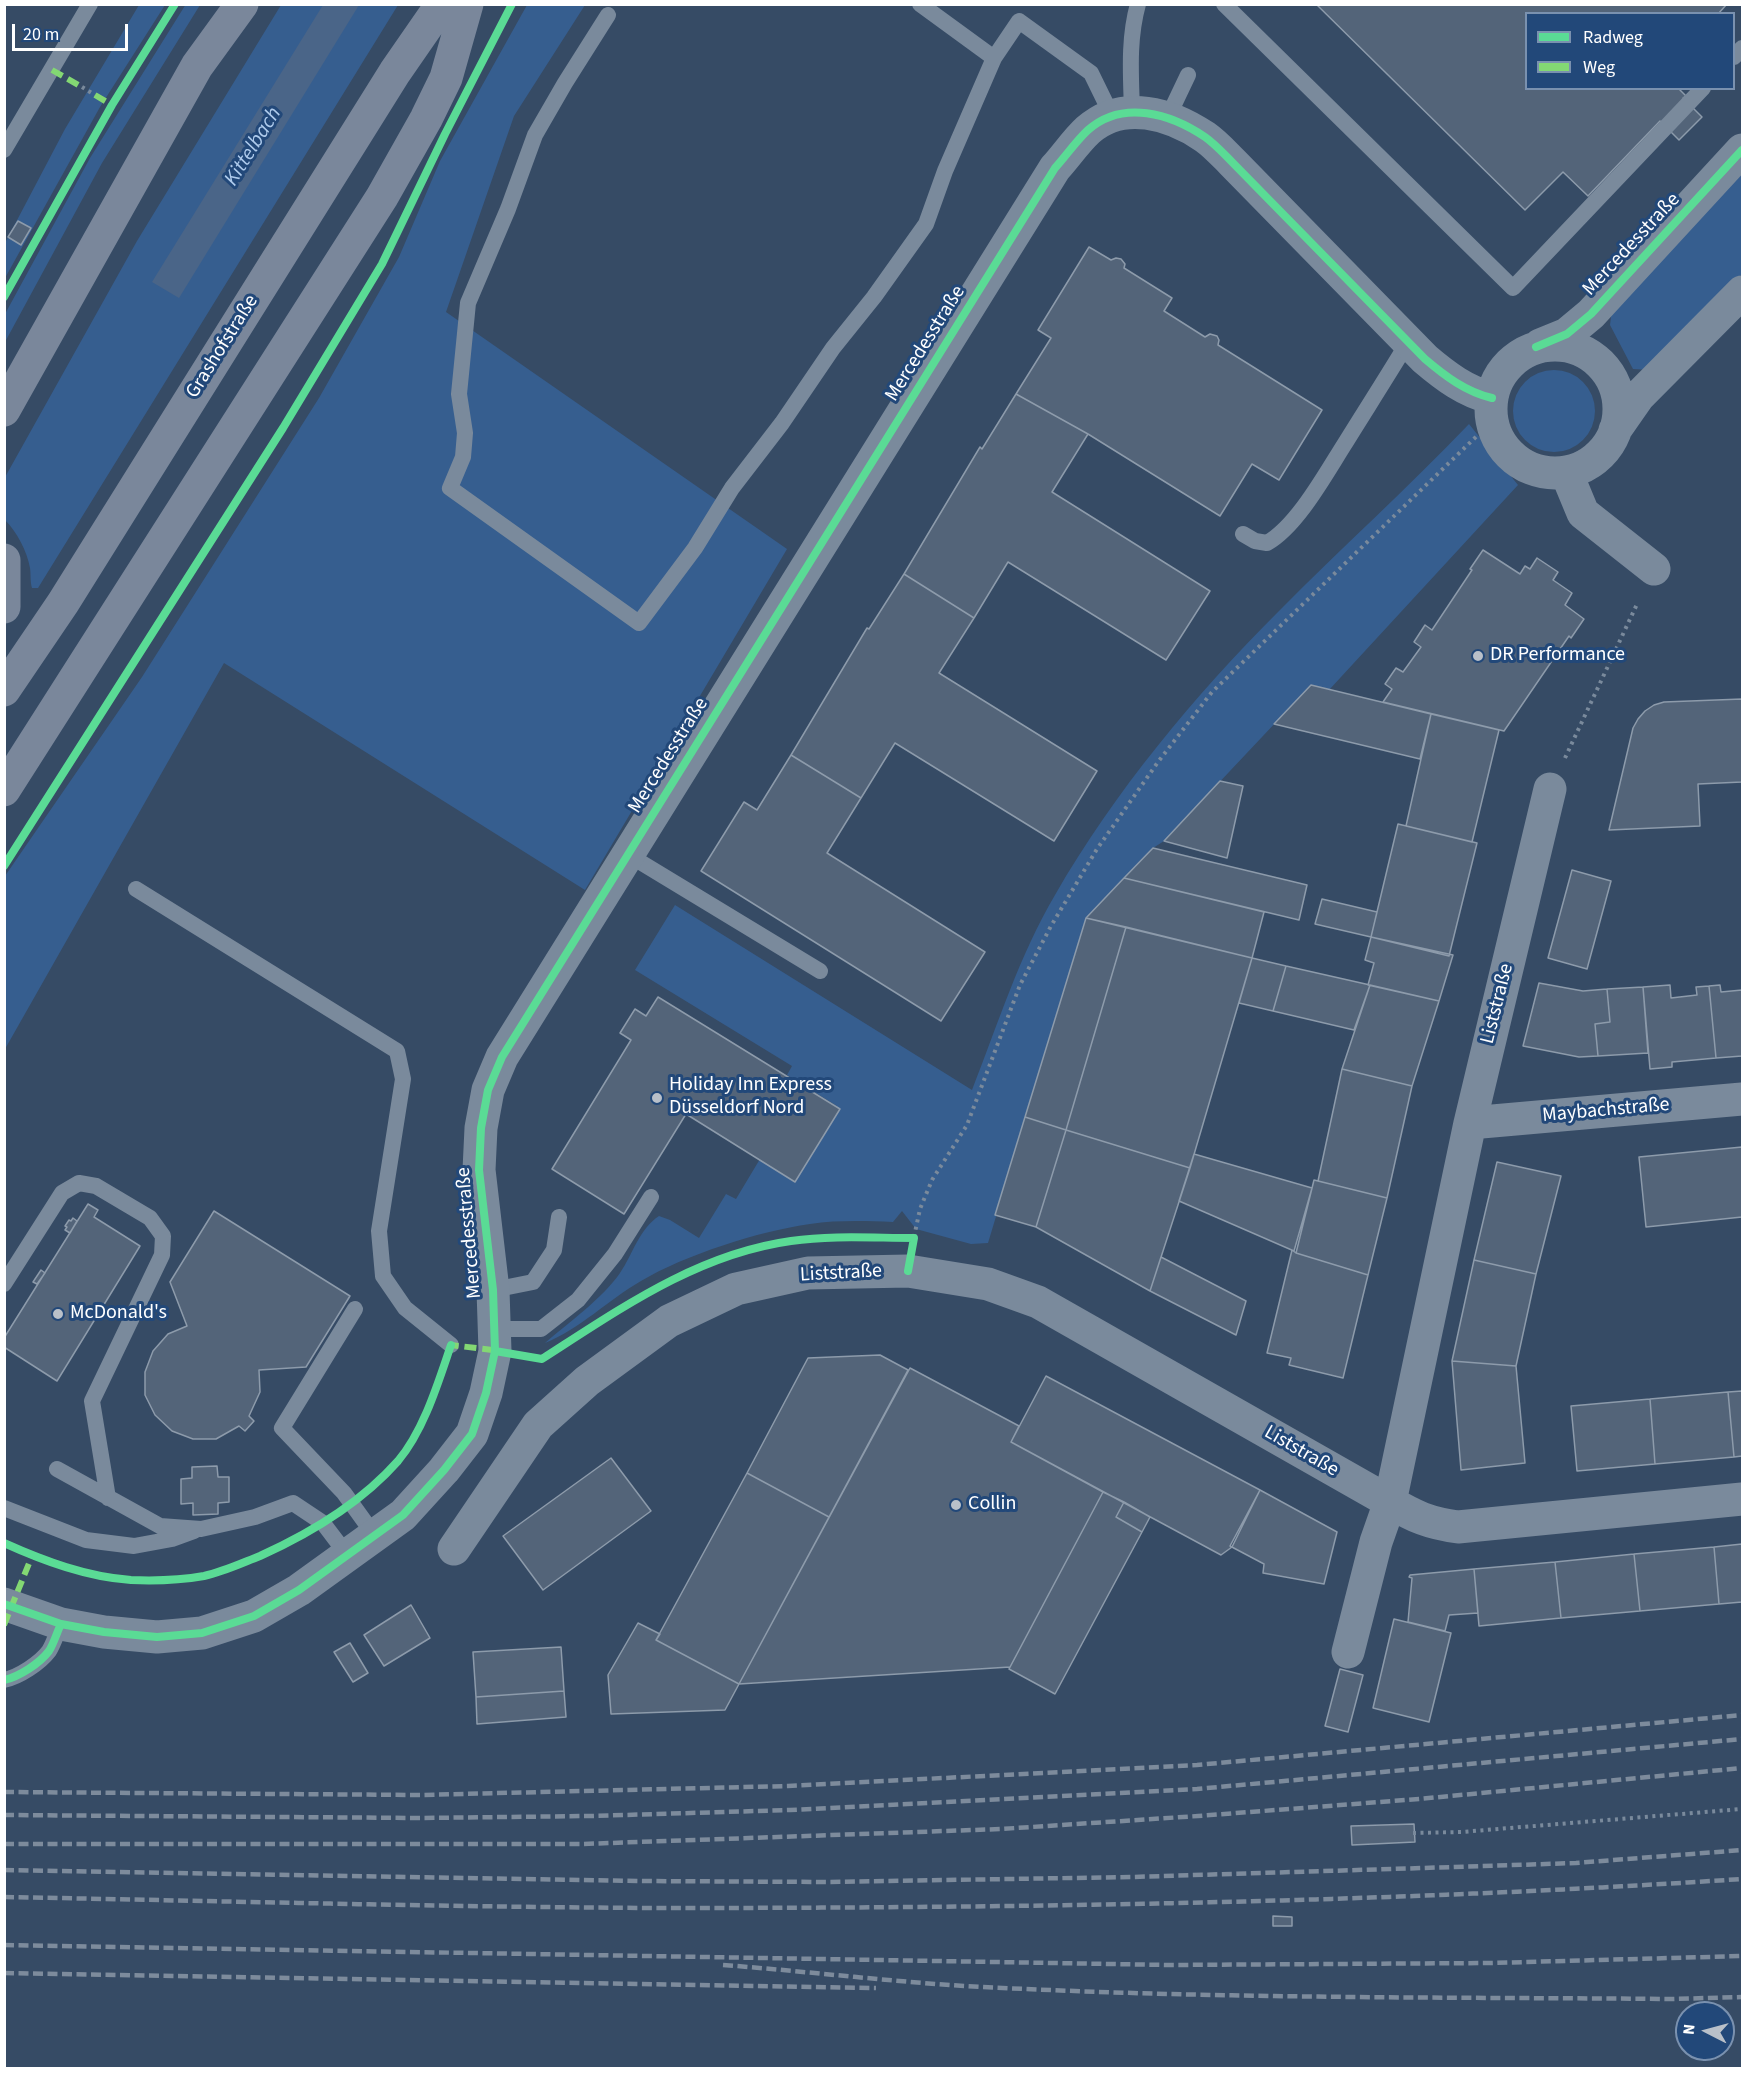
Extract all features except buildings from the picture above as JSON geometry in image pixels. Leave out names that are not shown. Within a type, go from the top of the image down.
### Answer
[{"type":"main road","points":[[197,66],[219,4]]},
{"type":"main road","points":[[4,410],[197,66],[242,4]]},
{"type":"main road","name":"Grashofstraße","points":[[4,690],[69,593],[395,72],[442,4]]},
{"type":"main road","points":[[4,790],[382,197],[426,119],[446,78],[467,4]]},
{"type":"main road","points":[[4,560],[4,607]]},
{"type":"street","points":[[1122,114],[1158,114],[1206,138],[1408,342],[1446,377],[1477,395],[1492,410],[1502,443],[1519,461],[1533,469],[1566,472],[1582,467],[1596,458],[1638,397],[1743,292]]},
{"type":"street","name":"Mercedesstraße","points":[[4,1604],[61,1624],[104,1632],[157,1637],[202,1633],[254,1616],[299,1590],[403,1515],[444,1470],[472,1434],[486,1393],[495,1351],[493,1290],[479,1170],[481,1128],[488,1090],[502,1057],[1055,168],[1089,129],[1122,114]]},
{"type":"street","name":"Mercedesstraße","points":[[1492,410],[1502,372],[1517,357],[1567,334],[1591,314],[1743,150]]},
{"type":"street","points":[[1536,347],[1553,345],[1571,347],[1588,354],[1601,365],[1612,380],[1617,397],[1619,415],[1614,432]]},
{"type":"street","points":[[1566,472],[1583,513],[1654,569]]},
{"type":"street","name":"Liststraße","points":[[1348,1652],[1376,1542],[1390,1502],[1470,1123],[1550,789]]},
{"type":"street","name":"Maybachstraße","points":[[1470,1123],[1743,1099]]},
{"type":"street","name":"Liststraße","points":[[454,1549],[538,1425],[587,1381],[669,1321],[736,1289],[808,1273],[916,1272],[988,1284],[1038,1302],[1418,1518],[1433,1524],[1458,1527],[1743,1499]]},
{"type":"lane","points":[[4,150],[90,4]]},
{"type":"lane","points":[[920,4],[994,58]]},
{"type":"lane","points":[[1122,114],[1132,23],[1138,4]]},
{"type":"lane","points":[[1224,4],[1513,288],[1701,90]]},
{"type":"lane","points":[[608,15],[565,83],[536,135],[508,209],[468,303],[459,394],[465,432],[463,457],[450,488],[639,623],[695,548],[732,489],[782,423],[833,348],[874,297],[926,224],[945,171],[994,58],[1020,21],[1091,73],[1122,114]]},
{"type":"lane","points":[[1168,117],[1188,75]]},
{"type":"lane","points":[[1243,534],[1255,541],[1267,543],[1276,538],[1287,526],[1316,489],[1408,342]]},
{"type":"lane","points":[[627,854],[820,971]]},
{"type":"lane","points":[[136,889],[398,1051],[404,1080],[379,1231],[383,1276],[405,1308],[451,1345]]},
{"type":"lane","points":[[4,1284],[62,1193],[79,1183],[96,1186],[150,1218],[163,1236],[162,1256],[92,1401],[108,1498]]},
{"type":"lane","points":[[494,1329],[541,1329],[578,1300],[615,1254],[651,1197]]},
{"type":"lane","points":[[493,1290],[533,1282],[554,1250],[559,1217]]},
{"type":"lane","points":[[355,1309],[282,1428],[344,1493],[375,1536]]},
{"type":"lane","points":[[57,1469],[160,1526],[201,1529]]},
{"type":"lane","points":[[4,1508],[86,1540],[134,1546],[172,1539],[201,1529],[255,1517],[293,1503],[323,1523],[348,1556]]},
{"type":"lane","points":[[4,1680],[10,1679],[35,1663],[49,1650],[61,1624]]},
{"type":"path","points":[[82,87],[95,94]]},
{"type":"path","points":[[914,1239],[920,1209],[932,1180],[967,1125],[1020,985],[1046,935],[1097,849],[1212,692],[1492,410]]},
{"type":"path","points":[[1550,789],[1654,569]]},
{"type":"path","points":[[1413,1833],[1461,1832],[1743,1809]]},
{"type":"shaded area","points":[[186,4],[200,5],[102,163],[5,342],[5,314],[90,158]]},
{"type":"shaded area","points":[[139,5],[165,5],[100,107],[5,278],[5,243],[65,129]]},
{"type":"shaded area","points":[[281,5],[398,5],[38,588],[32,588],[29,562],[24,549],[14,530],[5,520],[4,479],[137,241]]},
{"type":"shaded area","points":[[527,5],[585,5],[514,116],[446,312],[787,549],[585,890],[224,663],[5,1049],[5,876],[142,677],[319,398],[399,257],[440,161]]},
{"type":"shaded area","points":[[1742,172],[1742,274],[1650,370],[1633,369],[1610,325],[1613,301]]},
{"type":"shaded area","points":[[1554,370],[1570,373],[1583,382],[1592,395],[1595,411],[1592,427],[1583,440],[1570,449],[1554,452],[1538,449],[1525,440],[1516,427],[1513,411],[1516,395],[1525,382],[1538,373]]},
{"type":"shaded area","points":[[1469,424],[1518,485],[1329,690],[1311,685],[1164,841],[1153,848],[1086,918],[988,1243],[971,1244],[916,1229],[902,1211],[893,1222],[831,1222],[790,1227],[723,1245],[659,1271],[570,1330],[545,1343],[595,1301],[613,1282],[625,1266],[641,1235],[659,1216],[699,1238],[726,1194],[736,1199],[760,1159],[793,1178],[837,1106],[787,1075],[792,1066],[635,970],[675,905],[972,1090],[1010,991],[1042,918],[1078,856],[1130,782],[1187,711],[1247,643]]},
{"type":"water","name":"Kittelbach","points":[[323,5],[359,5],[179,298],[152,282]]},
{"type":"railway","points":[[4,1792],[420,1795],[788,1786],[1197,1765],[1742,1715]]},
{"type":"railway","points":[[4,1815],[421,1818],[790,1810],[1197,1789],[1742,1739]]},
{"type":"railway","points":[[4,1844],[582,1844],[1001,1829],[1419,1799],[1742,1768]]},
{"type":"railway","points":[[4,1870],[826,1882],[1131,1877],[1576,1863],[1742,1850]]},
{"type":"railway","points":[[4,1897],[660,1908],[931,1907],[1337,1899],[1742,1879]]},
{"type":"railway","points":[[4,1945],[1171,1965],[1491,1963],[1742,1956]]},
{"type":"railway","points":[[723,1965],[965,1986],[1141,1993],[1672,1999],[1742,1997]]},
{"type":"railway","points":[[4,1973],[876,1988]]},
{"type":"marked path","points":[[52,70],[82,87]]},
{"type":"marked path","points":[[95,95],[112,105]]},
{"type":"marked path","points":[[449,1349],[451,1345],[500,1351]]},
{"type":"marked path","points":[[4,1625],[32,1556]]},
{"type":"cycle path","points":[[4,297],[112,105],[175,4]]},
{"type":"cycle path","points":[[4,866],[283,428],[382,264],[512,4]]},
{"type":"cycle path","points":[[4,1604],[61,1624],[104,1632],[157,1637],[202,1633],[254,1616],[299,1590],[403,1515],[444,1470],[472,1434],[486,1393],[495,1351],[493,1290],[479,1170],[481,1128],[488,1090],[502,1057],[1055,168],[1088,130],[1102,120],[1116,115],[1147,113],[1177,122],[1205,137],[1425,359],[1456,383],[1492,398]]},
{"type":"cycle path","points":[[1536,347],[1567,334],[1591,314],[1742,150]]},
{"type":"cycle path","points":[[495,1351],[542,1359],[630,1303],[691,1271],[723,1258],[791,1241],[837,1237],[914,1238],[908,1271]]},
{"type":"cycle path","points":[[4,1543],[66,1567],[131,1580],[168,1580],[204,1576],[260,1556],[298,1538],[334,1516],[368,1491],[398,1461],[423,1421],[451,1345]]},
{"type":"cycle path","points":[[4,1680],[22,1673],[45,1656],[61,1624]]},
{"type":"place","name":"DR Performance","points":[[1478,656]]},
{"type":"place","name":"Holiday Inn Express Düsseldorf Nord","points":[[657,1098]]},
{"type":"place","name":"McDonald's","points":[[58,1314]]},
{"type":"place","name":"Collin","points":[[956,1505]]}]
